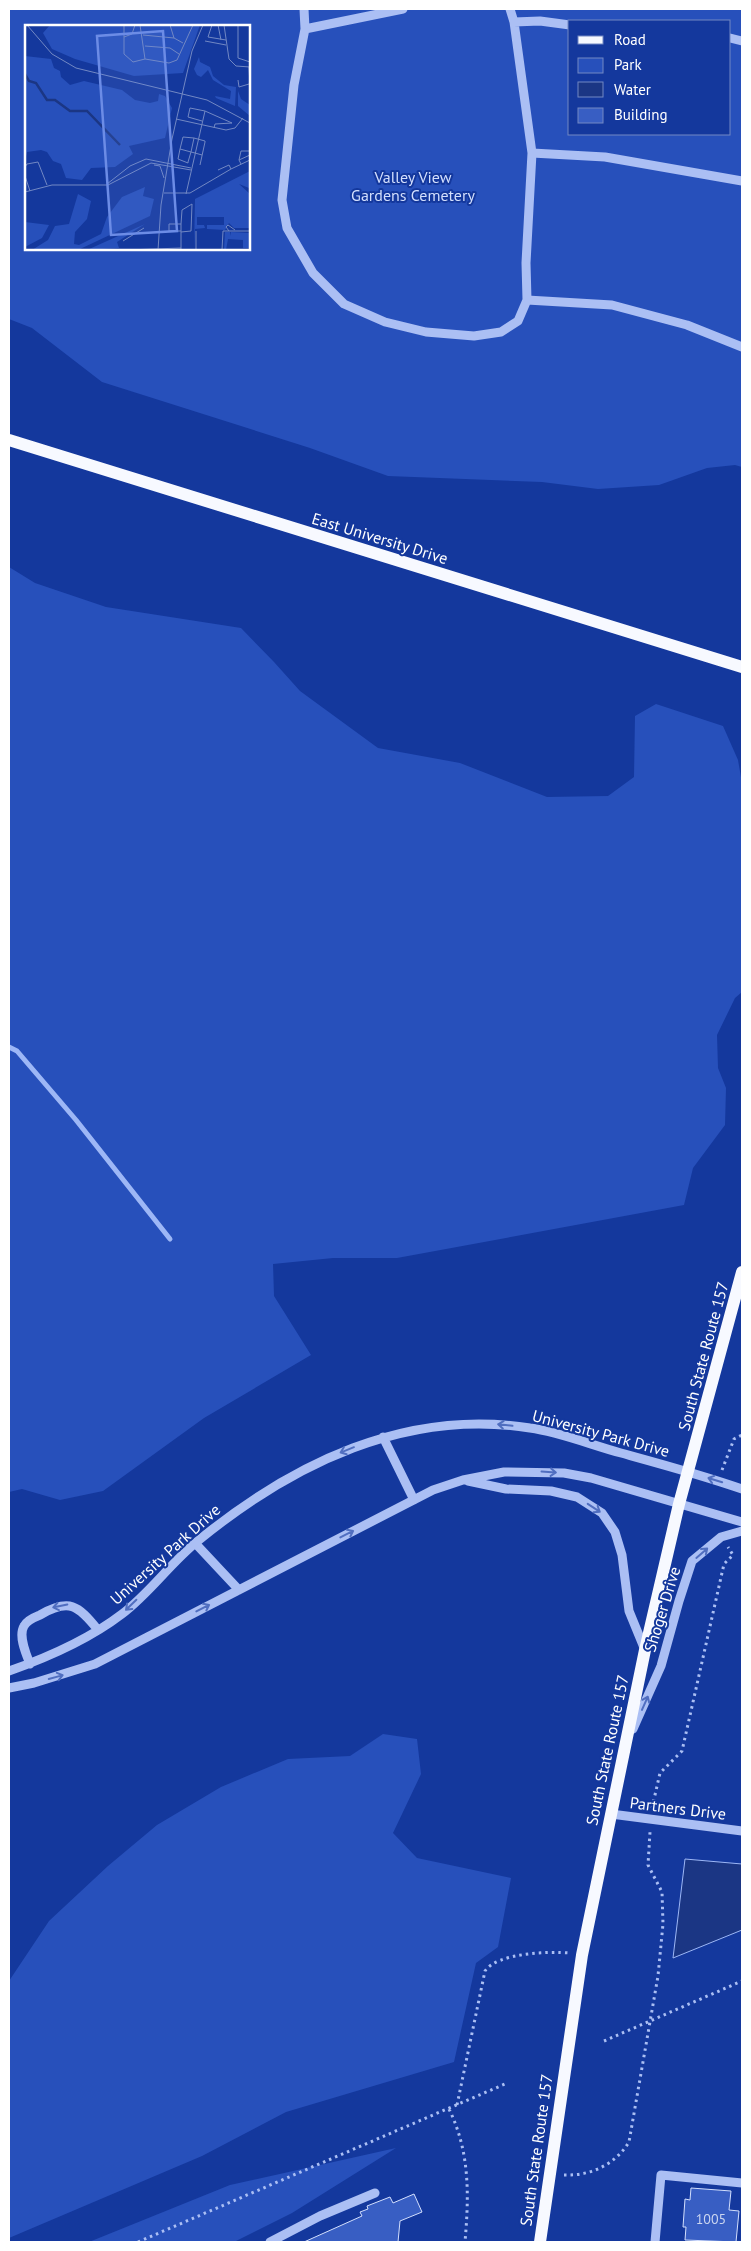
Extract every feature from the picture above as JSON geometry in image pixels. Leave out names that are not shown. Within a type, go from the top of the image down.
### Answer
[{"type":"main road","name":"East University Drive","points":[[9,440],[742,667]]},
{"type":"main road","name":"South State Route 157","points":[[540,2242],[582,1955],[645,1650],[679,1504],[742,1272]]},
{"type":"street","points":[[304,9],[305,29],[294,85],[282,200],[287,228],[313,273],[344,304],[385,322],[426,332],[474,336],[501,332],[518,321],[527,300],[526,263],[532,153],[514,22],[510,9]]},
{"type":"street","points":[[305,29],[403,9]]},
{"type":"street","points":[[514,22],[540,21],[568,25]]},
{"type":"street","points":[[532,153],[605,157],[742,181]]},
{"type":"street","points":[[527,300],[612,305],[687,326],[742,347]]},
{"type":"street","name":"University Park Drive","points":[[9,1670],[30,1664],[80,1642],[123,1614],[195,1543],[229,1516],[278,1484],[340,1453],[383,1437],[419,1428],[450,1424],[488,1423],[531,1428],[688,1472]]},
{"type":"street","points":[[383,1437],[414,1500]]},
{"type":"street","points":[[9,1688],[43,1681],[95,1664],[433,1490],[463,1480],[504,1472],[537,1471],[564,1473],[591,1478],[742,1522]]},
{"type":"street","points":[[688,1472],[742,1490]]},
{"type":"street","points":[[463,1480],[506,1489],[551,1491],[577,1497],[602,1513],[615,1532],[622,1555],[629,1612],[645,1650]]},
{"type":"street","name":"Shoger Drive","points":[[625,1747],[661,1666],[679,1600],[692,1562],[721,1537],[742,1531]]},
{"type":"street","points":[[195,1543],[239,1590]]},
{"type":"street","points":[[30,1664],[22,1634],[24,1626],[29,1620],[54,1607],[70,1604],[79,1609],[98,1630]]},
{"type":"street","name":"Partners Drive","points":[[611,1814],[742,1830]]},
{"type":"street","points":[[655,2242],[661,2174],[742,2183]]},
{"type":"street","points":[[270,2242],[320,2216],[375,2193]]},
{"type":"path","points":[[549,2175],[581,2176],[603,2168],[624,2149],[630,2136],[658,1976],[664,1905],[662,1892],[648,1865],[654,1794],[660,1774],[682,1751],[724,1564],[733,1555],[721,1537]]},
{"type":"path","points":[[457,2105],[485,1971],[489,1965],[502,1959],[553,1951],[582,1955]]},
{"type":"path","points":[[604,2041],[742,1981]]},
{"type":"path","points":[[138,2242],[505,2084]]},
{"type":"path","points":[[449,2109],[458,2127],[467,2170],[465,2242]]},
{"type":"green space","name":"Valley View Gardens Cemetery","points":[[9,9],[742,9],[742,467],[735,465],[707,468],[659,485],[598,489],[542,482],[388,476],[310,448],[102,382],[32,328],[9,319]]},
{"type":"green space","points":[[9,567],[35,583],[106,607],[241,628],[300,691],[378,748],[460,763],[547,797],[608,796],[634,777],[635,716],[656,704],[723,726],[738,760],[742,783],[742,992],[735,998],[717,1035],[718,1068],[726,1088],[725,1125],[693,1168],[684,1205],[397,1258],[333,1258],[273,1264],[274,1296],[311,1355],[204,1418],[103,1491],[60,1500],[22,1489],[9,1492]]},
{"type":"green space","points":[[383,1734],[417,1739],[421,1774],[393,1833],[417,1858],[511,1878],[498,1947],[476,1963],[454,2062],[286,2112],[202,2156],[9,2238],[9,1981],[49,1921],[108,1866],[157,1825],[221,1787],[288,1759],[350,1756]]},
{"type":"green space","points":[[396,2148],[292,2213],[234,2242],[89,2242],[230,2185]]},
{"type":"water","points":[[685,1859],[742,1864],[742,1930],[673,1958]]},
{"type":"building","points":[[691,2188],[731,2191],[729,2210],[739,2211],[736,2242],[685,2240],[686,2227],[683,2227],[685,2199],[690,2200]]},
{"type":"building","points":[[414,2194],[422,2212],[400,2221],[398,2242],[304,2242],[362,2216],[360,2212],[368,2209],[367,2206],[390,2197],[393,2203]]},
{"type":"waterway","points":[[9,1047],[17,1051],[76,1120],[170,1239]]}]
